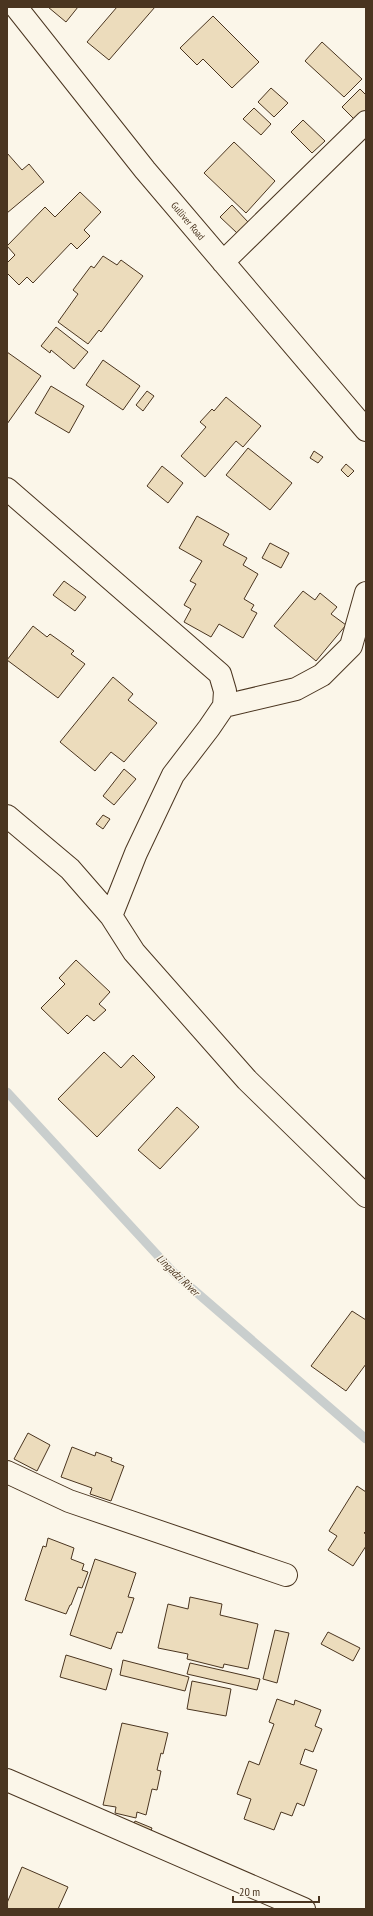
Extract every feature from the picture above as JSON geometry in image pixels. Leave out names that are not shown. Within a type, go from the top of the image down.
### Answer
[{"type":"street","name":"Gulliver Road","points":[[16,7],[145,170],[366,430]]},
{"type":"street","points":[[223,262],[366,122]]},
{"type":"street","points":[[7,489],[220,674],[225,692],[224,706],[210,728],[173,775],[136,853],[111,916]]},
{"type":"street","points":[[224,706],[296,689],[322,675],[351,646],[366,593]]},
{"type":"street","points":[[7,816],[70,869],[111,916],[134,952],[247,1080],[366,1196]]},
{"type":"street","points":[[7,1472],[69,1501],[286,1575]]},
{"type":"street","points":[[7,1780],[304,1909]]},
{"type":"building","points":[[48,7],[78,7],[66,22]]},
{"type":"building","points":[[117,7],[155,7],[109,60],[87,42]]},
{"type":"building","points":[[213,16],[259,62],[232,88],[203,59],[197,65],[180,48]]},
{"type":"building","points":[[322,42],[362,79],[344,97],[305,61]]},
{"type":"building","points":[[271,88],[288,103],[274,117],[258,102]]},
{"type":"building","points":[[360,89],[366,95],[366,113],[357,122],[342,107]]},
{"type":"building","points":[[254,108],[271,124],[261,135],[243,119]]},
{"type":"building","points":[[303,120],[325,141],[312,153],[291,132]]},
{"type":"building","points":[[234,142],[275,181],[246,213],[204,173]]},
{"type":"building","points":[[7,153],[22,170],[29,164],[44,182],[7,213]]},
{"type":"building","points":[[80,192],[101,212],[84,230],[90,236],[77,249],[71,243],[33,283],[27,277],[19,285],[7,273],[7,263],[15,255],[7,246],[45,207],[55,217]]},
{"type":"building","points":[[232,205],[248,222],[237,233],[220,217]]},
{"type":"building","points":[[103,256],[117,265],[121,260],[143,276],[101,332],[99,330],[88,344],[58,322],[78,294],[73,290],[91,266],[94,268]]},
{"type":"building","points":[[56,327],[88,352],[74,369],[51,350],[50,353],[41,346]]},
{"type":"building","points":[[7,352],[41,376],[7,424]]},
{"type":"building","points":[[103,360],[140,386],[123,410],[86,385]]},
{"type":"building","points":[[51,386],[84,406],[69,433],[35,413]]},
{"type":"building","points":[[147,391],[154,396],[143,411],[136,405]]},
{"type":"building","points":[[226,397],[261,426],[243,447],[236,441],[205,477],[181,456],[206,427],[200,422],[212,409],[214,411]]},
{"type":"building","points":[[248,448],[292,483],[270,510],[226,475]]},
{"type":"building","points":[[314,451],[323,457],[318,463],[310,458]]},
{"type":"building","points":[[346,464],[354,471],[348,477],[341,470]]},
{"type":"building","points":[[162,466],[183,483],[168,503],[147,486]]},
{"type":"building","points":[[197,516],[229,534],[223,545],[247,558],[243,565],[258,574],[244,599],[254,605],[251,610],[257,613],[243,638],[219,624],[211,637],[184,622],[191,609],[184,605],[196,584],[190,581],[202,561],[179,548]]},
{"type":"building","points":[[270,543],[289,553],[281,568],[262,558]]},
{"type":"building","points":[[64,581],[86,597],[75,611],[53,595]]},
{"type":"building","points":[[303,591],[315,600],[320,593],[337,607],[331,614],[346,625],[316,661],[274,626]]},
{"type":"building","points":[[33,626],[47,637],[50,634],[74,651],[71,654],[85,664],[58,698],[7,660]]},
{"type":"building","points":[[113,677],[133,694],[128,700],[157,723],[124,762],[111,752],[95,771],[60,742]]},
{"type":"building","points":[[124,769],[136,779],[114,805],[103,796]]},
{"type":"building","points":[[103,815],[110,819],[103,829],[96,824]]},
{"type":"building","points":[[76,960],[110,992],[99,1004],[106,1010],[94,1021],[87,1015],[68,1034],[41,1008],[65,984],[59,978]]},
{"type":"building","points":[[104,1052],[121,1068],[133,1055],[155,1077],[97,1137],[58,1099]]},
{"type":"building","points":[[177,1107],[199,1127],[160,1169],[138,1150]]},
{"type":"building","points":[[352,1311],[366,1320],[366,1364],[346,1391],[311,1366]]},
{"type":"building","points":[[28,1433],[50,1445],[37,1471],[14,1459]]},
{"type":"building","points":[[72,1447],[95,1456],[96,1452],[112,1458],[111,1461],[124,1466],[111,1501],[90,1494],[92,1488],[61,1477]]},
{"type":"building","points":[[357,1486],[366,1492],[366,1531],[364,1533],[366,1534],[366,1546],[353,1566],[328,1550],[337,1536],[329,1531]]},
{"type":"building","points":[[48,1538],[74,1548],[71,1559],[84,1564],[82,1570],[88,1572],[82,1588],[78,1587],[66,1614],[25,1600],[43,1546],[46,1547]]},
{"type":"building","points":[[95,1559],[136,1573],[128,1597],[134,1598],[122,1633],[117,1632],[111,1649],[70,1635]]},
{"type":"building","points":[[190,1597],[222,1604],[220,1615],[258,1624],[248,1669],[224,1664],[223,1668],[187,1659],[188,1654],[158,1648],[168,1604],[188,1609]]},
{"type":"building","points":[[275,1630],[289,1633],[277,1683],[263,1679]]},
{"type":"building","points":[[328,1632],[360,1648],[353,1661],[321,1644]]},
{"type":"building","points":[[66,1655],[112,1669],[106,1690],[60,1677]]},
{"type":"building","points":[[123,1660],[189,1677],[185,1691],[120,1675]]},
{"type":"building","points":[[190,1663],[260,1679],[257,1690],[187,1674]]},
{"type":"building","points":[[192,1681],[231,1689],[226,1716],[187,1709]]},
{"type":"building","points":[[277,1699],[294,1705],[295,1700],[321,1710],[315,1726],[322,1729],[313,1752],[305,1749],[300,1764],[317,1770],[304,1806],[297,1803],[292,1816],[281,1812],[274,1830],[244,1819],[251,1799],[237,1794],[249,1761],[259,1765],[274,1724],[269,1722]]},
{"type":"building","points":[[122,1723],[168,1733],[157,1770],[161,1771],[157,1790],[152,1789],[146,1815],[137,1812],[136,1818],[115,1813],[116,1807],[103,1805]]},
{"type":"building","points":[[135,1821],[152,1828],[148,1838],[131,1831]]},
{"type":"building","points":[[22,1867],[68,1887],[58,1909],[7,1909],[7,1903]]},
{"type":"waterway","name":"Lingadzi River","points":[[7,1092],[173,1272],[366,1439]]}]
